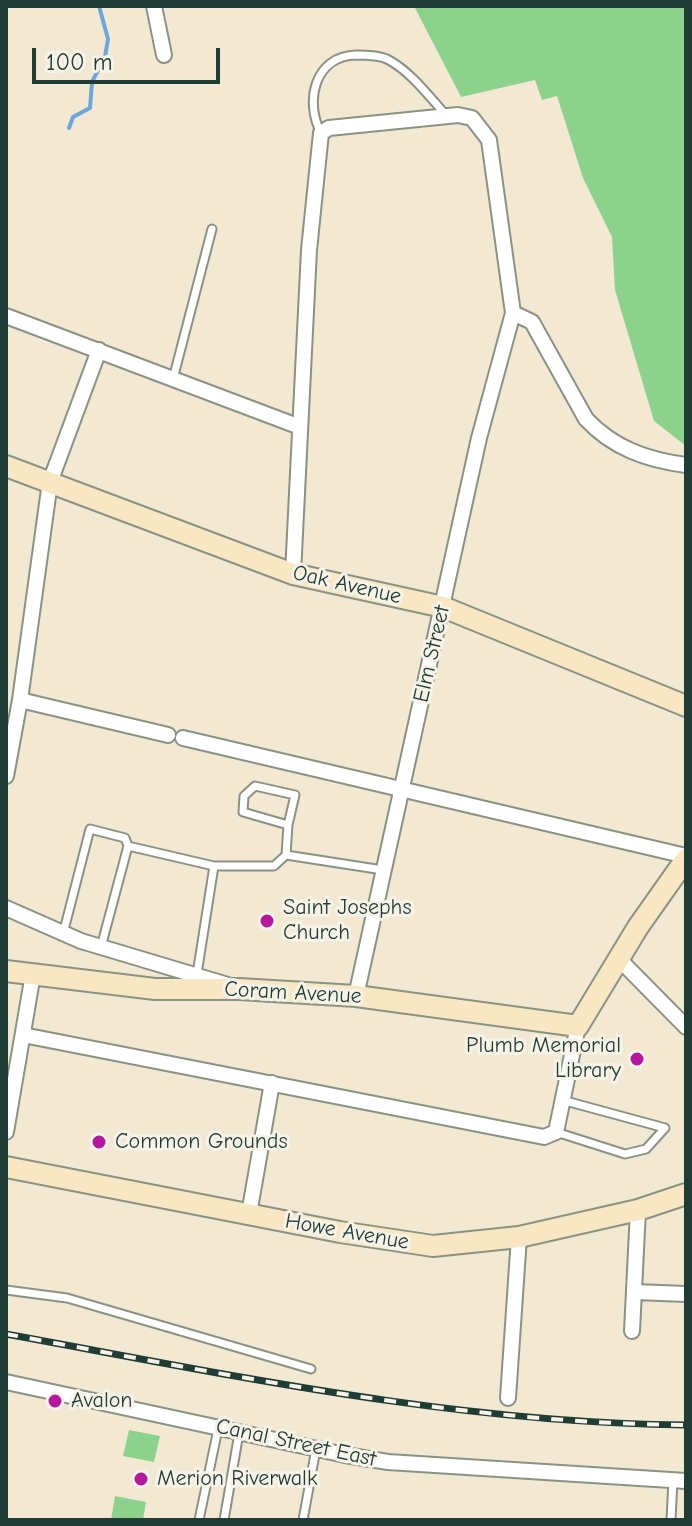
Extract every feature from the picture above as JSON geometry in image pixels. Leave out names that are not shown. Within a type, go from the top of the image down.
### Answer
[{"type":"main road","name":"Oak Avenue","points":[[6,466],[293,574],[443,607],[686,706]]},
{"type":"main road","points":[[578,1026],[686,858]]},
{"type":"main road","name":"Coram Avenue","points":[[6,971],[155,989],[239,989],[356,996],[578,1026]]},
{"type":"main road","name":"Howe Avenue","points":[[6,1167],[433,1246],[519,1237],[638,1210],[686,1194]]},
{"type":"street","points":[[154,6],[164,55]]},
{"type":"street","points":[[293,574],[309,238],[325,131],[447,116],[472,118],[489,140],[513,313],[532,322],[586,419],[596,430],[619,447],[686,465]]},
{"type":"street","name":"Elm Street","points":[[356,996],[479,438],[513,313]]},
{"type":"street","points":[[6,316],[300,427]]},
{"type":"street","points":[[6,776],[20,700],[50,482],[99,350]]},
{"type":"street","points":[[20,700],[686,858]]},
{"type":"street","points":[[6,908],[63,934],[239,989]]},
{"type":"street","points":[[619,959],[686,1027]]},
{"type":"street","points":[[6,1132],[11,1072],[23,1035],[33,974]]},
{"type":"street","points":[[23,1035],[544,1137],[556,1132],[578,1026]]},
{"type":"street","points":[[249,1214],[272,1083]]},
{"type":"street","points":[[632,1331],[638,1210]]},
{"type":"street","points":[[508,1398],[519,1237]]},
{"type":"street","points":[[635,1292],[686,1294]]},
{"type":"street","name":"Canal Street East","points":[[6,1382],[388,1462],[679,1481]]},
{"type":"lane","points":[[325,131],[314,120],[319,73],[328,62],[347,55],[385,58],[410,77],[447,116]]},
{"type":"lane","points":[[173,379],[212,229]]},
{"type":"lane","points":[[128,846],[214,866],[274,866],[286,855],[288,825],[295,795],[255,786],[247,790],[242,804],[243,812],[288,825]]},
{"type":"lane","points":[[63,934],[90,829],[125,838],[128,846],[101,947]]},
{"type":"lane","points":[[286,855],[383,870]]},
{"type":"lane","points":[[197,974],[214,866]]},
{"type":"lane","points":[[556,1132],[625,1154],[646,1149],[665,1128],[562,1100]]},
{"type":"lane","points":[[6,1290],[67,1298],[311,1369]]},
{"type":"lane","points":[[199,1520],[218,1426]]},
{"type":"lane","points":[[224,1520],[240,1431]]},
{"type":"lane","points":[[303,1520],[317,1447]]},
{"type":"lane","points":[[671,1520],[679,1481]]},
{"type":"green space","points":[[414,6],[686,6],[686,446],[654,421],[615,290],[612,237],[583,178],[557,96],[542,100],[535,80],[461,97]]},
{"type":"green space","points":[[129,1430],[160,1436],[154,1462],[123,1456]]},
{"type":"green space","points":[[115,1496],[146,1502],[143,1520],[111,1520]]},
{"type":"waterway","points":[[69,128],[73,117],[90,108],[92,82],[105,57],[108,39],[99,6]]},
{"type":"railway","points":[[6,1334],[259,1380],[429,1406],[514,1416],[686,1425]]},
{"type":"place","name":"Saint Josephs Church","points":[[267,921]]},
{"type":"place","name":"Plumb Memorial Library","points":[[637,1059]]},
{"type":"place","name":"Common Grounds","points":[[99,1142]]},
{"type":"place","name":"Avalon","points":[[55,1401]]},
{"type":"place","name":"Merion Riverwalk","points":[[141,1479]]}]
